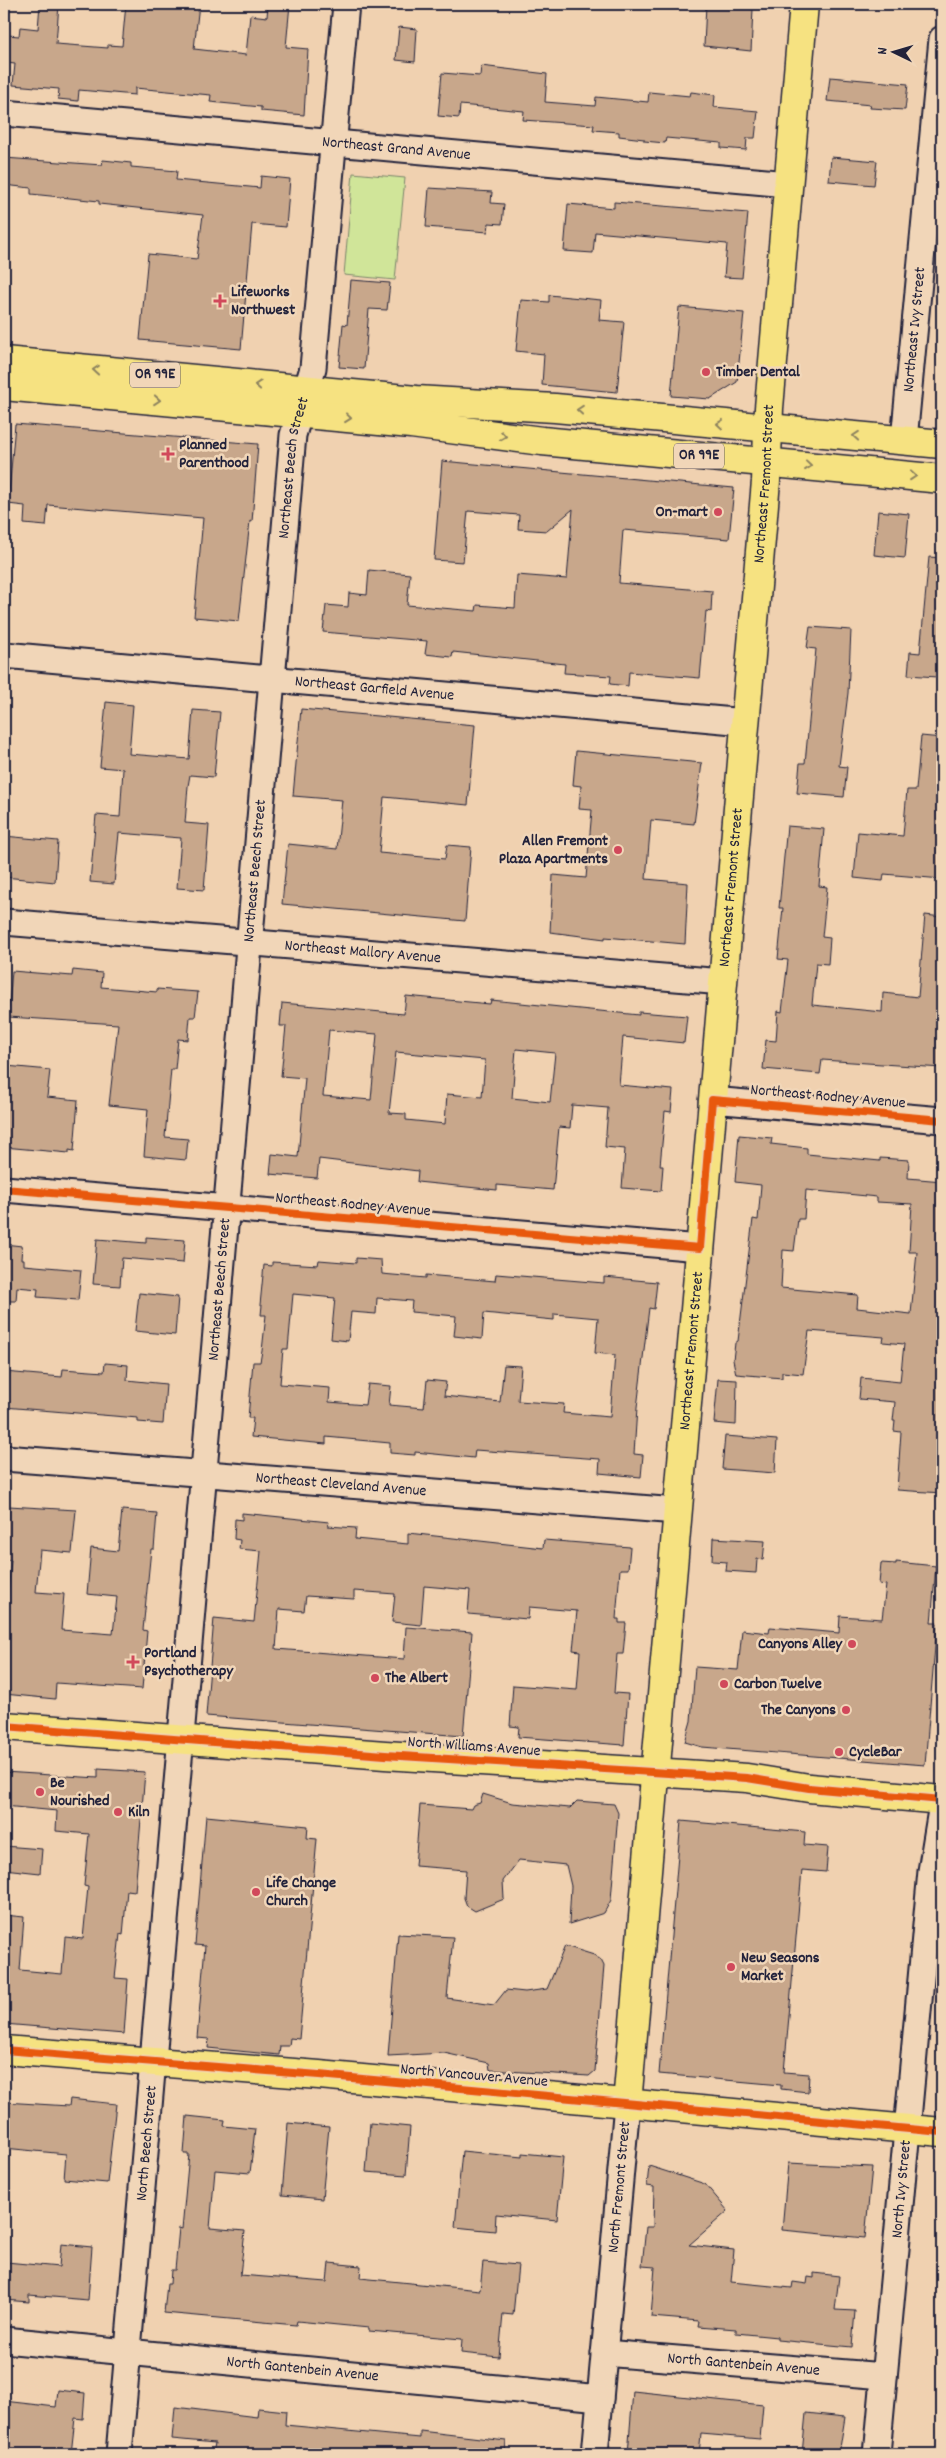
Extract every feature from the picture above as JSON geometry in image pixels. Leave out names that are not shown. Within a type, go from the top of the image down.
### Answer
[{"type":"main road","name":"Northeast Fremont Street","points":[[654,1772],[723,982],[804,4]]},
{"type":"main road","name":"OR 99E","points":[[4,361],[303,401],[454,428],[542,441],[942,479]]},
{"type":"main road","name":"OR 99E","points":[[4,386],[303,401],[457,403],[554,408],[942,444]]},
{"type":"main road","name":"North Williams Avenue","points":[[4,1726],[181,1740],[747,1778],[809,1788],[942,1800]]},
{"type":"main road","name":"North Fremont Street","points":[[627,2104],[654,1772]]},
{"type":"main road","name":"North Vancouver Avenue","points":[[4,2050],[319,2075],[942,2132]]},
{"type":"street","name":"Northeast Beech Street","points":[[181,1740],[293,435],[313,368],[346,4]]},
{"type":"street","name":"Northeast Ivy Street","points":[[904,440],[942,39]]},
{"type":"street","name":"Northeast Grand Avenue","points":[[4,113],[788,184]]},
{"type":"street","name":"Northeast Garfield Avenue","points":[[4,655],[745,722]]},
{"type":"street","name":"Northeast Mallory Avenue","points":[[4,922],[723,982]]},
{"type":"street","name":"Northeast Rodney Avenue","points":[[712,1100],[942,1120]]},
{"type":"street","name":"Northeast Rodney Avenue","points":[[4,1189],[700,1248]]},
{"type":"street","name":"Northeast Cleveland Avenue","points":[[4,1458],[677,1511]]},
{"type":"street","name":"North Beech Street","points":[[118,2454],[155,2063],[181,1740]]},
{"type":"street","name":"North Ivy Street","points":[[877,2454],[931,1871],[942,1804]]},
{"type":"street","name":"North Fremont Street","points":[[595,2454],[627,2104]]},
{"type":"street","name":"North Gantenbein Avenue","points":[[4,2340],[600,2398]]},
{"type":"street","name":"North Gantenbein Avenue","points":[[604,2353],[884,2376]]},
{"type":"green space","points":[[353,173],[405,178],[395,280],[344,275]]},
{"type":"building","points":[[40,4],[59,4],[56,44],[108,48],[108,45],[122,46],[126,4],[199,4],[194,49],[246,55],[250,15],[267,17],[268,4],[290,4],[286,47],[308,49],[304,115],[261,111],[261,107],[210,102],[211,95],[135,88],[135,95],[79,90],[78,101],[58,99],[59,89],[13,85],[15,64],[6,63],[8,35],[19,36],[20,27],[38,29]]},
{"type":"building","points":[[706,4],[753,9],[751,51],[704,46]]},
{"type":"building","points":[[399,27],[417,29],[415,62],[396,60]]},
{"type":"building","points":[[481,66],[547,74],[545,102],[595,106],[596,97],[648,102],[649,92],[690,96],[691,92],[715,95],[714,107],[758,111],[755,138],[747,138],[746,150],[721,148],[721,143],[666,138],[665,143],[644,141],[644,139],[619,136],[619,132],[593,130],[594,125],[523,120],[524,111],[460,105],[459,118],[438,116],[442,73],[480,76]]},
{"type":"building","points":[[830,77],[908,84],[905,110],[870,108],[871,105],[827,101]]},
{"type":"building","points":[[831,157],[877,161],[874,185],[829,181]]},
{"type":"building","points":[[4,158],[102,165],[103,160],[131,163],[131,167],[177,171],[176,180],[260,188],[261,176],[290,179],[286,227],[252,224],[241,349],[140,340],[148,254],[197,259],[203,215],[99,204],[99,201],[31,194],[31,188],[4,185]]},
{"type":"building","points":[[429,188],[492,192],[491,203],[504,204],[502,224],[489,223],[488,232],[426,227]]},
{"type":"building","points":[[614,202],[748,213],[742,278],[724,277],[727,244],[595,232],[593,253],[564,251],[568,204],[614,208]]},
{"type":"building","points":[[351,280],[390,283],[387,310],[369,309],[364,369],[339,367],[343,324],[347,325]]},
{"type":"building","points":[[549,295],[601,300],[599,320],[624,322],[617,392],[542,385],[544,354],[516,351],[521,300],[549,302]]},
{"type":"building","points":[[679,307],[744,313],[737,382],[710,399],[671,396]]},
{"type":"building","points":[[15,424],[258,444],[252,522],[250,521],[239,621],[194,617],[203,518],[48,505],[46,526],[24,524],[25,506],[8,504]]},
{"type":"building","points":[[442,461],[734,488],[729,539],[623,530],[619,583],[712,591],[711,612],[706,611],[700,678],[629,672],[628,686],[610,684],[611,676],[564,673],[565,664],[453,652],[452,657],[425,654],[427,641],[323,632],[326,605],[348,607],[349,593],[367,595],[369,570],[410,574],[407,605],[476,611],[477,605],[515,608],[517,575],[567,579],[573,509],[547,531],[518,529],[519,515],[468,511],[463,562],[434,560]]},
{"type":"building","points":[[878,511],[909,514],[905,558],[874,555]]},
{"type":"building","points":[[929,557],[942,558],[942,655],[939,655],[937,677],[908,675],[910,652],[920,653]]},
{"type":"building","points":[[810,627],[851,630],[848,693],[839,766],[847,767],[844,797],[797,793],[800,763],[805,763],[816,649],[807,648]]},
{"type":"building","points":[[106,702],[133,705],[129,754],[189,759],[193,710],[220,712],[214,777],[190,775],[188,786],[185,823],[209,825],[204,890],[177,888],[181,838],[119,833],[114,884],[90,882],[96,815],[120,817],[123,769],[100,767]]},
{"type":"building","points":[[301,709],[475,725],[468,805],[384,797],[379,853],[445,859],[447,845],[471,847],[465,921],[282,904],[288,844],[337,849],[342,800],[293,796]]},
{"type":"building","points":[[921,736],[942,738],[942,879],[884,874],[883,881],[854,878],[858,832],[903,836],[907,790],[916,790]]},
{"type":"building","name":"Allen Fremont Plaza Apartments","points":[[576,751],[702,763],[694,824],[651,820],[646,879],[688,883],[685,944],[605,937],[605,939],[550,932],[553,875],[586,878],[592,810],[579,809],[581,786],[573,785]]},
{"type":"building","points":[[787,826],[824,829],[819,886],[827,887],[822,937],[830,938],[828,964],[816,963],[812,1005],[882,1012],[883,993],[918,997],[925,915],[942,917],[942,1068],[822,1060],[820,1074],[763,1069],[766,1040],[776,1041],[778,1011],[782,1012],[788,960],[778,959],[783,908],[779,908]]},
{"type":"building","points":[[4,836],[58,841],[55,882],[4,877]]},
{"type":"building","points":[[73,970],[102,973],[101,987],[157,992],[157,989],[198,992],[195,1017],[190,1017],[188,1040],[178,1039],[175,1069],[171,1069],[165,1137],[188,1139],[186,1160],[144,1156],[148,1109],[109,1105],[118,1024],[8,1017],[12,971],[72,976]]},
{"type":"building","points":[[406,996],[490,1004],[491,1000],[639,1015],[639,1012],[687,1016],[684,1043],[623,1037],[619,1085],[673,1090],[671,1112],[665,1111],[660,1166],[663,1166],[661,1191],[622,1188],[625,1149],[605,1147],[608,1108],[572,1105],[570,1128],[559,1127],[553,1190],[497,1185],[497,1190],[417,1182],[418,1171],[319,1159],[317,1178],[270,1174],[272,1154],[298,1157],[305,1078],[281,1076],[286,1026],[280,1026],[282,1003],[404,1014]],"holes":[[[329,1030],[377,1034],[371,1100],[323,1096]],[[516,1049],[555,1053],[550,1102],[512,1098]],[[396,1052],[485,1060],[482,1097],[447,1094],[445,1124],[406,1120],[406,1114],[389,1113]]]},
{"type":"building","points":[[6,1066],[50,1070],[47,1097],[78,1100],[74,1151],[69,1150],[69,1153],[4,1147]]},
{"type":"building","points":[[739,1135],[772,1138],[771,1144],[807,1148],[807,1154],[880,1161],[880,1158],[909,1160],[908,1178],[942,1181],[942,1493],[897,1490],[901,1432],[894,1431],[895,1402],[859,1399],[861,1378],[900,1382],[904,1344],[883,1342],[884,1337],[809,1331],[803,1374],[782,1372],[782,1378],[736,1374],[733,1360],[735,1343],[738,1341],[753,1219],[758,1220],[761,1185],[735,1182]],"holes":[[[806,1190],[877,1197],[877,1202],[912,1204],[909,1252],[917,1252],[911,1314],[857,1308],[858,1295],[781,1288],[783,1250],[794,1251],[798,1219],[804,1219]]]},
{"type":"building","points":[[146,1237],[185,1240],[183,1263],[122,1258],[120,1286],[93,1284],[97,1239],[146,1243]]},
{"type":"building","points":[[4,1244],[22,1246],[21,1259],[24,1259],[24,1265],[81,1270],[78,1300],[37,1297],[38,1289],[17,1287],[16,1301],[4,1301]]},
{"type":"building","points":[[356,1258],[381,1260],[382,1274],[426,1278],[426,1275],[495,1281],[496,1274],[604,1283],[604,1277],[657,1282],[654,1309],[649,1308],[637,1408],[634,1454],[643,1455],[641,1477],[599,1473],[600,1459],[475,1450],[474,1458],[415,1452],[415,1455],[390,1453],[390,1443],[326,1437],[326,1444],[251,1437],[253,1418],[248,1418],[253,1362],[260,1362],[266,1315],[261,1315],[262,1305],[260,1305],[264,1265],[272,1266],[272,1262],[318,1265],[319,1260],[356,1263]],"holes":[[[293,1294],[335,1298],[331,1339],[348,1341],[351,1312],[376,1314],[377,1298],[412,1301],[411,1312],[456,1316],[454,1336],[482,1339],[484,1313],[554,1320],[554,1314],[598,1318],[595,1353],[615,1355],[610,1417],[563,1413],[564,1404],[518,1401],[521,1366],[504,1365],[500,1402],[444,1396],[446,1382],[427,1380],[424,1408],[389,1405],[391,1386],[368,1384],[365,1405],[329,1402],[330,1388],[280,1384],[283,1349],[288,1349]]]},
{"type":"building","points":[[139,1293],[178,1297],[175,1335],[135,1331]]},
{"type":"building","points":[[105,1363],[128,1365],[127,1380],[166,1384],[163,1424],[138,1422],[138,1418],[4,1407],[4,1372],[62,1377],[63,1369],[104,1372]]},
{"type":"building","points":[[718,1379],[737,1380],[736,1425],[714,1423]]},
{"type":"building","points":[[725,1436],[777,1440],[775,1473],[722,1469]]},
{"type":"building","points":[[9,1506],[76,1510],[72,1553],[40,1550],[36,1592],[64,1594],[61,1630],[113,1634],[117,1597],[87,1594],[91,1548],[118,1551],[122,1510],[157,1513],[154,1549],[151,1549],[143,1630],[147,1631],[142,1689],[56,1683],[55,1699],[4,1694],[4,1617],[6,1618],[11,1560],[4,1560],[4,1519],[8,1520]]},
{"type":"building","points":[[242,1513],[329,1522],[328,1526],[356,1528],[355,1539],[408,1544],[408,1533],[543,1548],[544,1540],[630,1547],[628,1569],[620,1569],[616,1619],[619,1619],[619,1623],[626,1623],[623,1654],[617,1654],[614,1693],[628,1694],[624,1745],[518,1737],[519,1727],[510,1726],[513,1685],[577,1690],[580,1651],[573,1650],[577,1611],[529,1607],[528,1619],[468,1614],[470,1590],[424,1586],[421,1625],[392,1622],[395,1594],[354,1591],[354,1599],[306,1596],[304,1611],[279,1609],[276,1649],[404,1659],[406,1627],[472,1632],[463,1736],[206,1716],[214,1618],[254,1622],[261,1551],[239,1549],[240,1540],[234,1539],[235,1519],[242,1520]]},
{"type":"building","points":[[713,1538],[765,1541],[763,1560],[757,1559],[756,1573],[726,1571],[727,1562],[712,1561]]},
{"type":"building","points":[[896,1562],[936,1566],[931,1623],[937,1623],[925,1765],[702,1747],[685,1742],[691,1721],[695,1667],[738,1670],[742,1630],[769,1633],[770,1627],[839,1633],[840,1616],[882,1619],[886,1585],[879,1584],[881,1563],[896,1564]]},
{"type":"building","points":[[98,1769],[145,1772],[135,1891],[127,1890],[123,1935],[120,1934],[115,1978],[128,1979],[124,2034],[4,2024],[4,1915],[24,1917],[20,1970],[62,1974],[65,1937],[83,1939],[88,1887],[84,1886],[89,1834],[56,1831],[57,1811],[4,1806],[4,1772],[98,1778]]},
{"type":"building","points":[[483,1794],[512,1803],[570,1808],[577,1801],[614,1804],[618,1813],[611,1900],[604,1913],[569,1924],[571,1886],[566,1865],[519,1860],[503,1881],[504,1899],[475,1911],[467,1906],[464,1898],[466,1870],[415,1866],[420,1805],[471,1809],[473,1805],[480,1803]]},
{"type":"building","name":"Life Change Church","points":[[206,1816],[308,1826],[307,1838],[317,1839],[299,2039],[290,2038],[289,2046],[280,2046],[279,2055],[208,2048],[209,2039],[197,2038],[205,1946],[195,1945]]},
{"type":"building","name":"New Seasons Market","points":[[681,1821],[805,1832],[804,1845],[828,1847],[826,1872],[802,1870],[784,2072],[809,2074],[808,2092],[781,2089],[781,2085],[659,2074]]},
{"type":"building","points":[[4,1846],[42,1849],[40,1873],[4,1869]]},
{"type":"building","points":[[398,1934],[453,1937],[447,1998],[494,2005],[506,1990],[525,1992],[547,1989],[565,1946],[594,1955],[601,1960],[604,1966],[595,2071],[589,2076],[490,2070],[489,2063],[444,2053],[388,2056]]},
{"type":"building","points":[[70,2099],[116,2104],[107,2183],[64,2179],[66,2154],[4,2148],[4,2102],[69,2106]]},
{"type":"building","points":[[187,2116],[225,2120],[224,2126],[255,2129],[250,2173],[215,2170],[210,2228],[245,2231],[240,2275],[327,2282],[329,2263],[361,2266],[360,2278],[480,2290],[483,2262],[518,2265],[513,2315],[503,2314],[499,2357],[461,2353],[462,2339],[369,2331],[369,2328],[297,2321],[296,2325],[164,2313],[167,2284],[170,2284],[171,2270],[175,2270],[179,2228],[182,2229],[189,2154],[184,2154]]},
{"type":"building","points":[[288,2123],[329,2127],[322,2199],[282,2195]]},
{"type":"building","points":[[370,2123],[410,2127],[406,2175],[366,2172]]},
{"type":"building","points":[[462,2151],[522,2157],[522,2153],[563,2157],[557,2220],[496,2214],[495,2231],[455,2227]]},
{"type":"building","points":[[788,2163],[872,2167],[865,2238],[782,2230]]},
{"type":"building","points":[[649,2166],[705,2184],[728,2211],[689,2245],[734,2250],[731,2282],[792,2288],[793,2282],[807,2284],[808,2277],[814,2278],[814,2273],[839,2276],[835,2310],[855,2311],[852,2347],[777,2340],[777,2337],[736,2333],[736,2329],[698,2326],[699,2321],[651,2317],[655,2267],[642,2266],[646,2227],[653,2227],[654,2187],[647,2186]]},
{"type":"building","points":[[61,2244],[92,2247],[88,2300],[29,2295],[29,2302],[4,2300],[6,2262],[59,2267]]},
{"type":"building","points":[[58,2390],[85,2393],[83,2419],[75,2418],[71,2454],[4,2454],[4,2401],[56,2407]]},
{"type":"building","points":[[633,2391],[763,2405],[760,2439],[701,2434],[699,2454],[628,2454]]},
{"type":"building","points":[[175,2407],[257,2417],[258,2408],[286,2411],[285,2425],[420,2438],[420,2431],[506,2441],[505,2454],[213,2454],[215,2443],[172,2439]]},
{"type":"building","points":[[806,2413],[845,2417],[839,2454],[802,2454]]},
{"type":"cycle path","points":[[4,1189],[700,1248],[712,1100],[942,1120]]},
{"type":"cycle path","points":[[4,1726],[385,1755],[747,1778],[809,1788],[942,1800]]},
{"type":"cycle path","points":[[4,2050],[319,2075],[942,2132]]},
{"type":"place","name":"Lifeworks Northwest","points":[[220,301]]},
{"type":"place","name":"Timber Dental","points":[[706,372]]},
{"type":"place","name":"Planned Parenthood","points":[[168,454]]},
{"type":"place","name":"On-mart","points":[[718,512]]},
{"type":"place","name":"Allen Fremont Plaza Apartments","points":[[618,850]]},
{"type":"place","name":"Canyons Alley","points":[[852,1644]]},
{"type":"place","name":"Portland Psychotherapy","points":[[133,1662]]},
{"type":"place","name":"The Albert","points":[[375,1678]]},
{"type":"place","name":"Carbon Twelve","points":[[724,1684]]},
{"type":"place","name":"The Canyons","points":[[846,1710]]},
{"type":"place","name":"CycleBar","points":[[839,1752]]},
{"type":"place","name":"Be Nourished","points":[[40,1792]]},
{"type":"place","name":"Kiln","points":[[118,1812]]},
{"type":"place","name":"Life Change Church","points":[[256,1892]]},
{"type":"place","name":"New Seasons Market","points":[[731,1967]]}]
